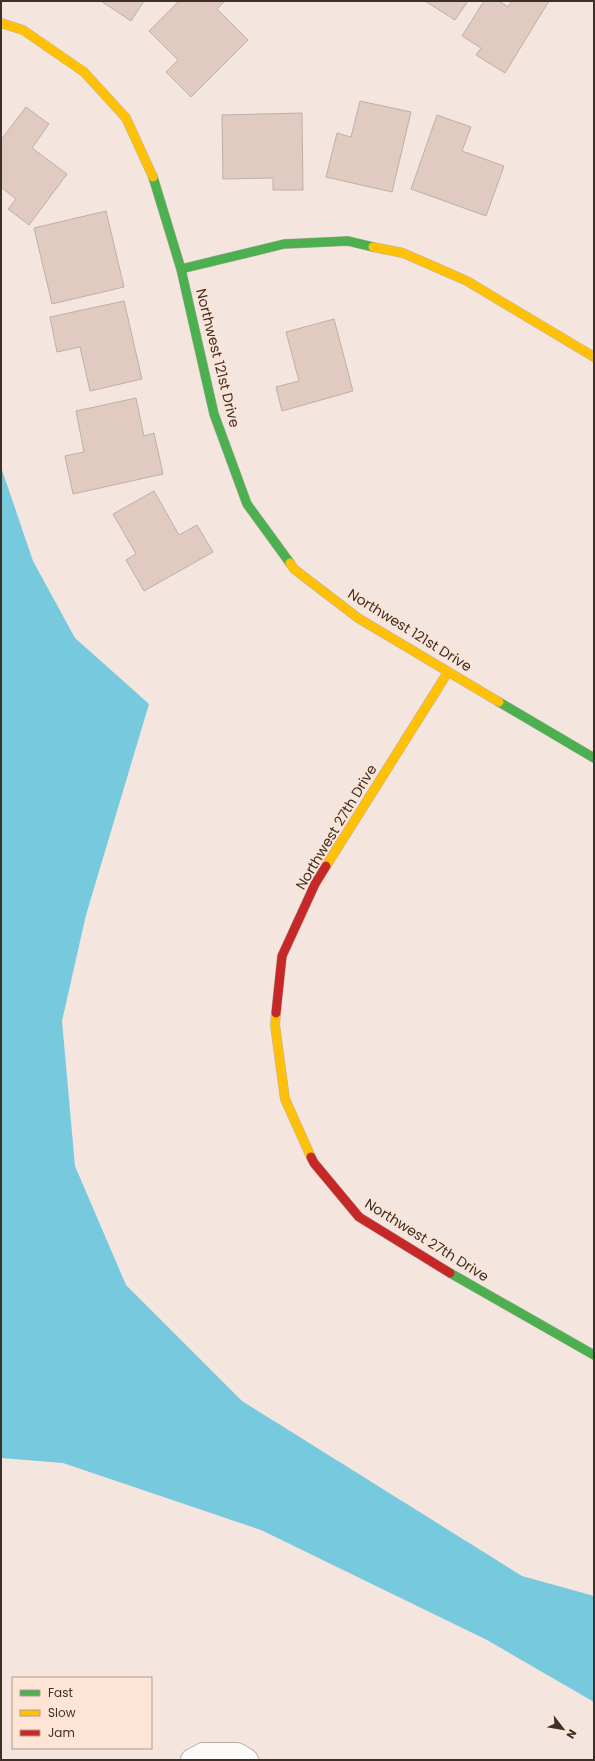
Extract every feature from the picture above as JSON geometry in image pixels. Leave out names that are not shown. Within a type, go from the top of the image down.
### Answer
[{"type":"street","name":"Northwest 121st Drive","points":[[1,23],[23,30],[84,72],[126,118],[151,172],[182,269],[214,414],[247,504],[294,569],[358,618],[594,758]]},
{"type":"street","points":[[182,269],[284,244],[348,241],[404,253],[467,281],[594,357]]},
{"type":"street","name":"Northwest 27th Drive","points":[[448,672],[315,884],[282,956],[275,1024],[285,1099],[314,1163],[360,1217],[450,1274],[594,1355]]},
{"type":"street","points":[[198,1757],[237,1754],[247,1760]]},
{"type":"water","points":[[1,467],[33,561],[75,638],[149,704],[86,915],[62,1021],[75,1166],[126,1285],[242,1401],[522,1576],[594,1596],[594,1702],[487,1640],[261,1530],[63,1463],[1,1458]]},
{"type":"building","points":[[101,1],[144,1],[131,21]]},
{"type":"building","points":[[179,1],[225,1],[217,9],[248,40],[191,97],[166,72],[178,60],[149,31]]},
{"type":"building","points":[[425,1],[468,1],[455,20]]},
{"type":"building","points":[[484,1],[499,1],[508,7],[512,1],[549,1],[505,73],[476,55],[481,48],[462,36]]},
{"type":"building","points":[[360,101],[411,112],[392,192],[326,177],[337,133],[351,137]]},
{"type":"building","points":[[26,107],[49,124],[32,148],[67,174],[29,225],[8,209],[16,199],[1,187],[1,140]]},
{"type":"building","points":[[302,113],[303,190],[273,190],[273,178],[223,179],[222,115]]},
{"type":"building","points":[[437,115],[471,127],[462,151],[504,166],[486,216],[411,189]]},
{"type":"building","points":[[106,211],[124,287],[52,304],[34,228]]},
{"type":"building","points":[[124,301],[142,379],[90,391],[80,347],[57,352],[50,317]]},
{"type":"building","points":[[334,319],[353,391],[282,411],[276,387],[299,381],[286,332]]},
{"type":"building","points":[[136,398],[144,436],[154,433],[163,474],[73,494],[65,456],[84,452],[76,411]]},
{"type":"building","points":[[154,491],[179,535],[197,525],[213,552],[144,591],[126,560],[136,554],[113,514]]},
{"type":"traffic: fast","points":[[153,177],[181,269],[214,414],[247,504],[290,563]]},
{"type":"traffic: fast","points":[[181,269],[284,244],[348,241],[373,247]]},
{"type":"traffic: fast","points":[[499,702],[594,758]]},
{"type":"traffic: fast","points":[[450,1273],[594,1355]]},
{"type":"traffic: slow","points":[[1,23],[23,30],[84,72],[126,118],[153,177]]},
{"type":"traffic: slow","points":[[373,247],[403,253],[467,281],[594,357]]},
{"type":"traffic: slow","points":[[290,563],[294,569],[358,618],[499,702]]},
{"type":"traffic: slow","points":[[326,866],[448,672]]},
{"type":"traffic: slow","points":[[276,1013],[275,1025],[285,1099],[311,1157]]},
{"type":"traffic: jam","points":[[276,1013],[282,956],[315,884],[326,866]]},
{"type":"traffic: jam","points":[[311,1157],[314,1163],[359,1217],[450,1273]]}]
